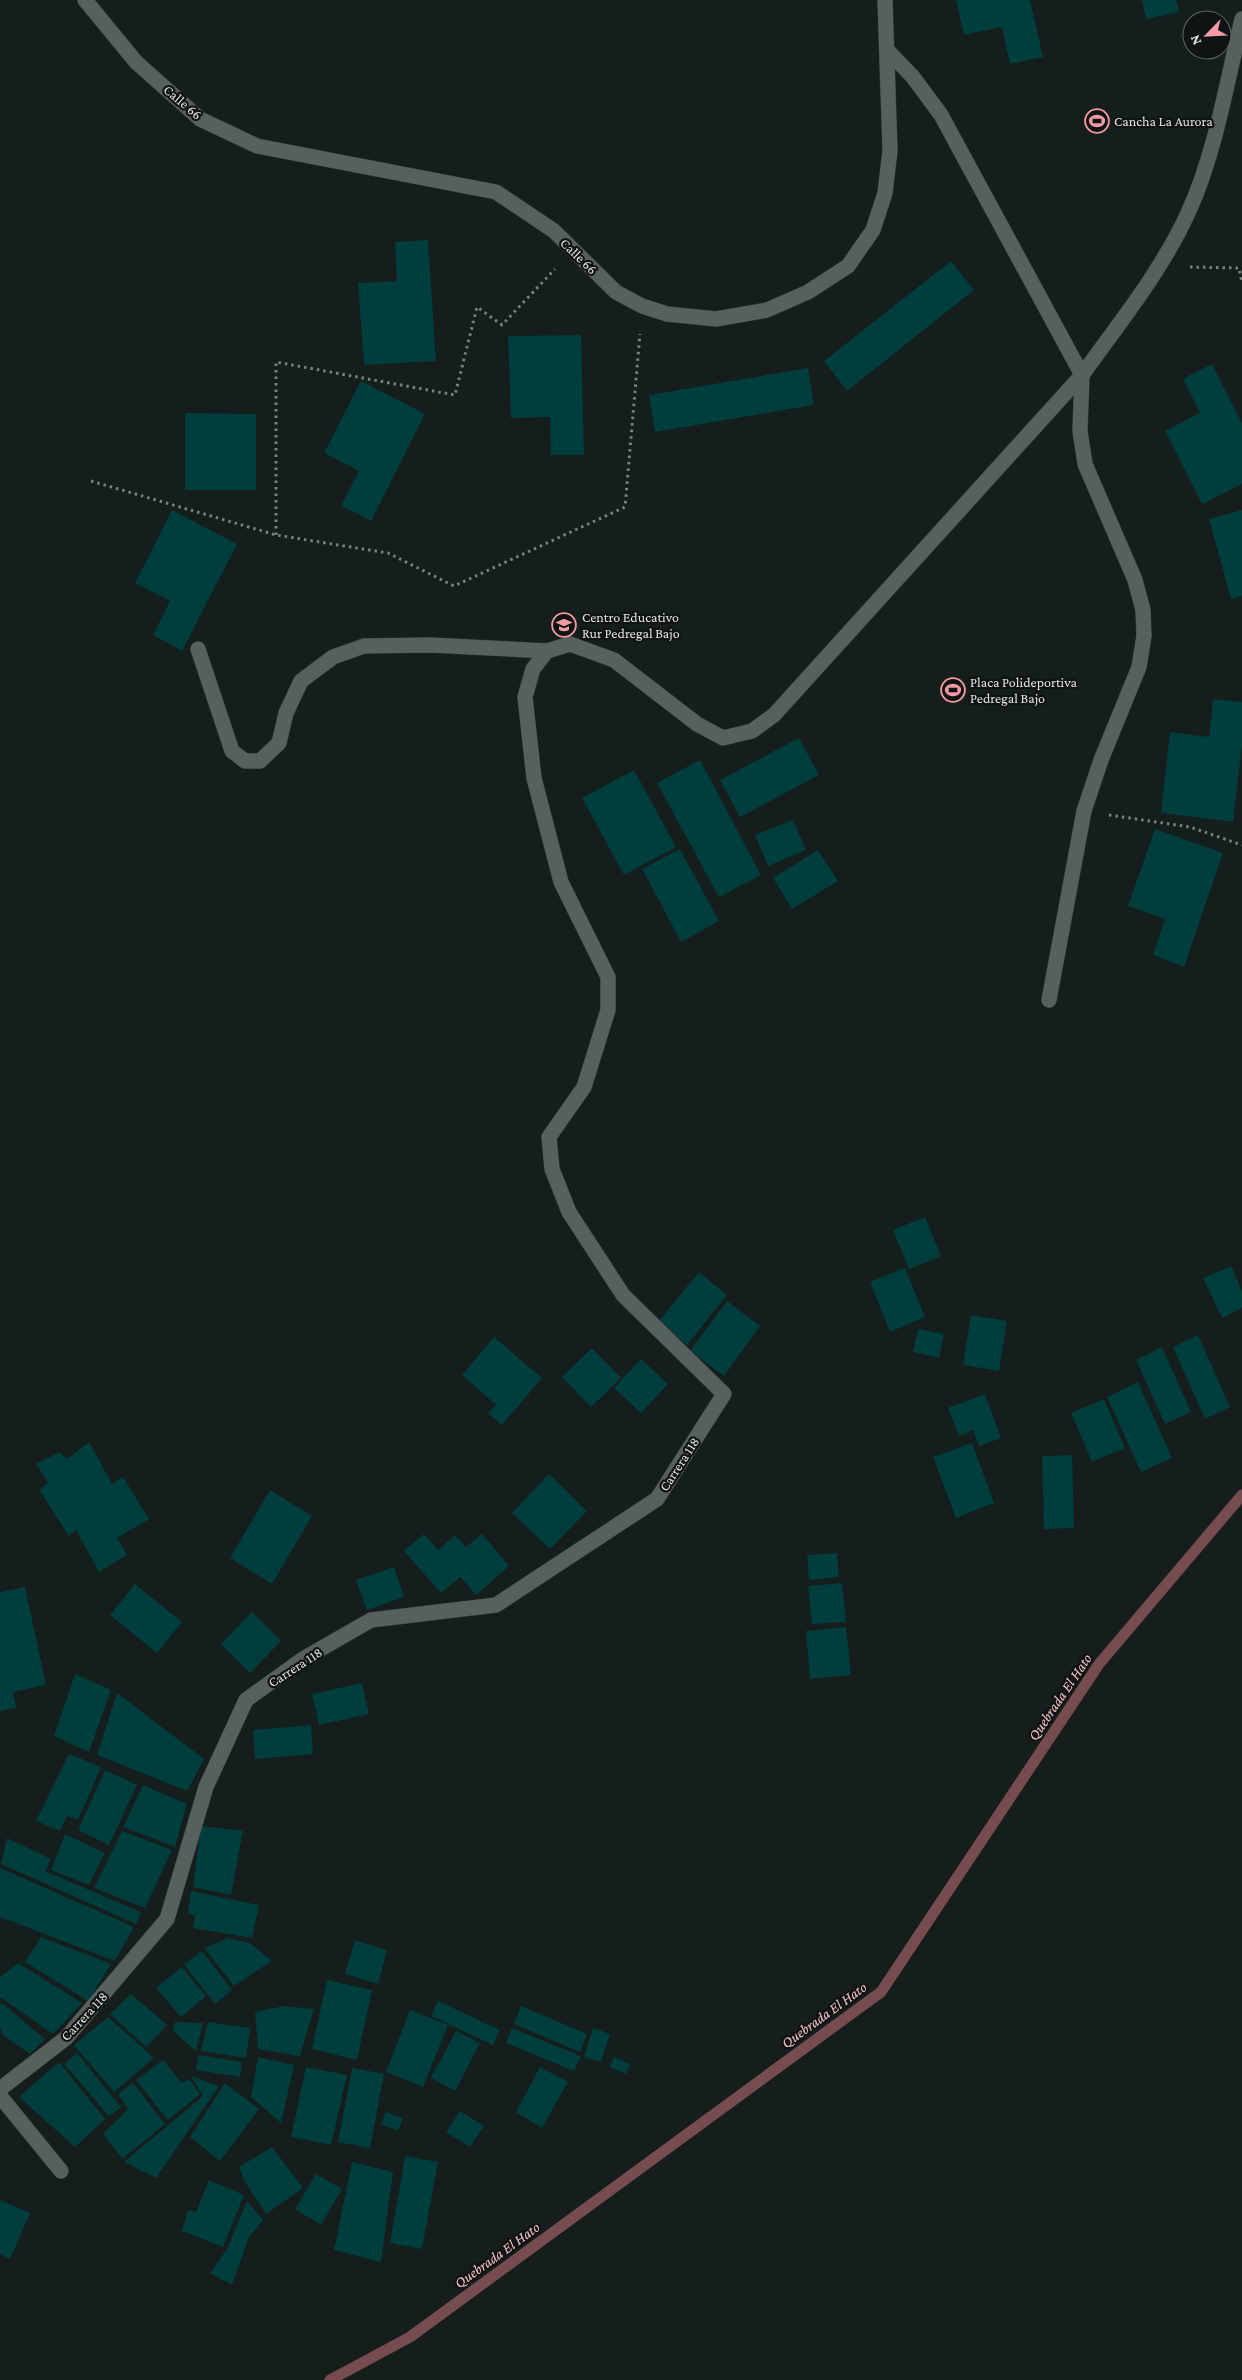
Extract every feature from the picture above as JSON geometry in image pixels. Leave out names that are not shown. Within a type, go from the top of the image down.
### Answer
[{"type":"street","name":"Calle 66","points":[[85,0],[136,62],[200,119],[257,146],[496,192],[554,231],[616,292],[642,306],[667,314],[716,319],[767,310],[808,292],[848,266],[873,230],[885,193],[890,151],[886,0]]},
{"type":"street","points":[[198,649],[232,751],[245,761],[260,761],[279,743],[286,713],[301,681],[333,657],[364,646],[430,645],[547,651],[570,644],[614,660],[697,724],[723,738],[752,731],[774,715],[1082,375],[1166,256],[1189,212],[1205,170],[1242,19]]},
{"type":"street","points":[[888,51],[913,77],[941,115],[1082,375],[1080,431],[1085,464],[1135,580],[1143,610],[1144,636],[1139,667],[1101,760],[1084,812],[1049,1000]]},
{"type":"street","name":"Carrera 118","points":[[0,2089],[66,2038],[168,1919],[206,1787],[246,1700],[303,1659],[371,1620],[496,1605],[657,1499],[724,1394],[623,1296],[569,1212],[552,1169],[549,1137],[584,1087],[608,1010],[608,977],[562,882],[534,778],[525,697],[533,669],[547,651]]},
{"type":"street","points":[[0,2096],[61,2171]]},
{"type":"path","points":[[276,536],[276,362],[455,395],[477,306],[502,325],[573,250]]},
{"type":"path","points":[[1166,256],[1186,267],[1239,268],[1242,283]]},
{"type":"path","points":[[91,481],[276,536],[388,553],[454,586],[625,508],[642,306]]},
{"type":"path","points":[[1084,812],[1190,827],[1242,845]]},
{"type":"building","points":[[956,0],[1030,0],[1043,57],[1010,64],[1002,27],[964,35]]},
{"type":"building","points":[[1142,0],[1176,0],[1179,12],[1146,19]]},
{"type":"building","points":[[428,240],[436,361],[364,365],[358,283],[397,281],[395,242]]},
{"type":"building","points":[[951,261],[974,290],[847,391],[824,361]]},
{"type":"building","points":[[581,335],[584,455],[551,455],[550,417],[511,418],[508,336]]},
{"type":"building","points":[[1212,364],[1242,423],[1242,484],[1202,504],[1165,431],[1200,413],[1183,379]]},
{"type":"building","points":[[808,368],[814,405],[655,432],[649,395]]},
{"type":"building","points":[[361,381],[425,414],[371,521],[341,506],[359,471],[324,453]]},
{"type":"building","points":[[185,413],[256,414],[256,490],[185,490]]},
{"type":"building","points":[[172,510],[237,544],[182,651],[153,635],[170,601],[135,583]]},
{"type":"building","points":[[1242,510],[1242,596],[1231,599],[1209,519]]},
{"type":"building","points":[[1213,699],[1242,702],[1242,744],[1233,822],[1161,813],[1170,732],[1209,737]]},
{"type":"building","points":[[799,738],[819,775],[740,817],[720,780]]},
{"type":"building","points":[[700,760],[761,875],[719,897],[657,783]]},
{"type":"building","points":[[634,770],[676,847],[624,875],[582,798]]},
{"type":"building","points":[[793,820],[806,850],[768,866],[755,835]]},
{"type":"building","points":[[1155,829],[1223,853],[1184,967],[1153,955],[1165,919],[1128,906]]},
{"type":"building","points":[[680,849],[719,921],[681,942],[642,869]]},
{"type":"building","points":[[818,850],[838,881],[792,909],[773,878]]},
{"type":"building","points":[[925,1217],[941,1256],[909,1269],[893,1230]]},
{"type":"building","points":[[1231,1266],[1242,1291],[1242,1308],[1222,1318],[1203,1278]]},
{"type":"building","points":[[905,1268],[925,1317],[890,1332],[870,1282]]},
{"type":"building","points":[[699,1272],[727,1295],[687,1345],[658,1322]]},
{"type":"building","points":[[727,1301],[760,1326],[724,1376],[690,1351]]},
{"type":"building","points":[[971,1315],[1007,1321],[999,1371],[963,1365]]},
{"type":"building","points":[[918,1329],[944,1334],[939,1358],[913,1352]]},
{"type":"building","points":[[1198,1335],[1230,1407],[1205,1419],[1173,1347]]},
{"type":"building","points":[[494,1337],[542,1378],[502,1425],[488,1413],[496,1405],[462,1375]]},
{"type":"building","points":[[1162,1347],[1191,1412],[1165,1424],[1136,1360]]},
{"type":"building","points":[[592,1348],[621,1378],[591,1407],[562,1377]]},
{"type":"building","points":[[641,1359],[668,1384],[641,1413],[614,1388]]},
{"type":"building","points":[[1138,1382],[1172,1458],[1141,1472],[1107,1397]]},
{"type":"building","points":[[985,1394],[1001,1438],[979,1446],[973,1430],[959,1436],[948,1408]]},
{"type":"building","points":[[1104,1399],[1125,1448],[1092,1462],[1071,1413]]},
{"type":"building","points":[[89,1442],[112,1484],[123,1477],[149,1519],[117,1538],[127,1555],[99,1572],[76,1530],[69,1536],[39,1490],[48,1483],[36,1464],[60,1452],[67,1459]]},
{"type":"building","points":[[972,1443],[994,1503],[956,1518],[933,1457]]},
{"type":"building","points":[[1072,1455],[1074,1528],[1044,1529],[1042,1456]]},
{"type":"building","points":[[549,1474],[587,1511],[550,1549],[512,1513]]},
{"type":"building","points":[[270,1490],[312,1516],[272,1584],[230,1558]]},
{"type":"building","points":[[424,1534],[438,1550],[455,1535],[466,1547],[482,1534],[509,1566],[476,1595],[460,1577],[441,1593],[404,1551]]},
{"type":"building","points":[[837,1553],[839,1577],[809,1580],[807,1555]]},
{"type":"building","points":[[394,1567],[404,1597],[367,1610],[356,1580]]},
{"type":"building","points":[[842,1583],[846,1622],[812,1624],[808,1586]]},
{"type":"building","points":[[135,1584],[182,1622],[157,1653],[110,1615]]},
{"type":"building","points":[[25,1587],[46,1685],[13,1692],[16,1708],[0,1711],[0,1592]]},
{"type":"building","points":[[252,1612],[281,1641],[250,1673],[221,1644]]},
{"type":"building","points":[[846,1627],[851,1675],[810,1679],[806,1631]]},
{"type":"building","points":[[75,1674],[111,1690],[89,1752],[54,1736]]},
{"type":"building","points":[[362,1683],[369,1714],[319,1725],[312,1694]]},
{"type":"building","points":[[117,1693],[204,1759],[187,1791],[97,1755]]},
{"type":"building","points":[[311,1725],[313,1754],[255,1759],[253,1730]]},
{"type":"building","points":[[69,1754],[101,1767],[78,1820],[67,1816],[60,1831],[36,1821]]},
{"type":"building","points":[[105,1770],[137,1785],[109,1845],[78,1830]]},
{"type":"building","points":[[143,1785],[187,1804],[175,1847],[123,1827]]},
{"type":"building","points":[[201,1826],[243,1831],[231,1895],[193,1887]]},
{"type":"building","points":[[122,1831],[172,1850],[145,1908],[94,1888]]},
{"type":"building","points":[[65,1834],[105,1853],[89,1885],[51,1870]]},
{"type":"building","points":[[7,1838],[51,1859],[45,1871],[141,1912],[136,1924],[1,1864]]},
{"type":"building","points":[[0,1868],[134,1927],[115,1961],[0,1917]]},
{"type":"building","points":[[191,1891],[259,1905],[252,1938],[193,1928],[195,1916],[188,1913]]},
{"type":"building","points":[[41,1937],[111,1964],[88,2001],[25,1962]]},
{"type":"building","points":[[228,1938],[250,1943],[272,1961],[234,1986],[204,1948]]},
{"type":"building","points":[[355,1940],[387,1950],[378,1984],[345,1974]]},
{"type":"building","points":[[202,1951],[232,1990],[215,2004],[184,1964]]},
{"type":"building","points":[[18,1963],[82,2003],[53,2034],[0,1997],[0,1977]]},
{"type":"building","points":[[182,1967],[206,1996],[181,2017],[156,1988]]},
{"type":"building","points":[[327,1980],[372,1990],[357,2060],[312,2049]]},
{"type":"building","points":[[131,1994],[167,2025],[146,2047],[110,2014]]},
{"type":"building","points":[[438,2001],[500,2030],[493,2045],[431,2016]]},
{"type":"building","points":[[2,2003],[45,2039],[30,2054],[3,2035],[0,2027],[0,2005]]},
{"type":"building","points":[[284,2006],[314,2009],[300,2056],[258,2049],[255,2012]]},
{"type":"building","points":[[521,2006],[587,2034],[580,2052],[514,2024]]},
{"type":"building","points":[[410,2010],[448,2025],[423,2087],[386,2072]]},
{"type":"building","points":[[108,2017],[154,2058],[114,2092],[74,2045]]},
{"type":"building","points":[[175,2022],[203,2023],[196,2051],[173,2031]]},
{"type":"building","points":[[208,2022],[250,2028],[246,2058],[201,2051]]},
{"type":"building","points":[[512,2028],[581,2056],[574,2071],[506,2043]]},
{"type":"building","points":[[593,2028],[610,2034],[601,2062],[584,2057]]},
{"type":"building","points":[[456,2031],[480,2043],[455,2091],[431,2078]]},
{"type":"building","points":[[77,2053],[121,2107],[109,2116],[64,2064]]},
{"type":"building","points":[[198,2055],[242,2062],[240,2077],[196,2070]]},
{"type":"building","points":[[258,2057],[294,2065],[281,2123],[251,2097]]},
{"type":"building","points":[[614,2057],[630,2064],[626,2074],[610,2067]]},
{"type":"building","points":[[163,2060],[182,2083],[189,2079],[200,2094],[168,2120],[136,2080]]},
{"type":"building","points":[[59,2062],[105,2119],[75,2147],[19,2097]]},
{"type":"building","points":[[306,2067],[347,2075],[331,2145],[291,2137]]},
{"type":"building","points":[[540,2067],[568,2082],[542,2128],[516,2112]]},
{"type":"building","points":[[352,2068],[384,2074],[370,2148],[338,2142]]},
{"type":"building","points":[[191,2076],[219,2086],[156,2178],[124,2162],[203,2096]]},
{"type":"building","points":[[133,2083],[165,2124],[122,2159],[103,2134],[128,2109],[118,2094]]},
{"type":"building","points":[[225,2083],[259,2109],[220,2161],[190,2137]]},
{"type":"building","points":[[460,2111],[484,2126],[470,2147],[446,2132]]},
{"type":"building","points":[[386,2112],[403,2118],[398,2131],[381,2124]]},
{"type":"building","points":[[272,2147],[303,2188],[266,2214],[245,2182],[239,2167]]},
{"type":"building","points":[[405,2156],[438,2162],[422,2249],[390,2243]]},
{"type":"building","points":[[352,2162],[393,2172],[381,2262],[334,2250]]},
{"type":"building","points":[[316,2174],[342,2189],[321,2225],[295,2209]]},
{"type":"building","points":[[209,2180],[244,2195],[223,2247],[182,2231],[188,2210],[196,2212]]},
{"type":"building","points":[[0,2200],[30,2213],[10,2259],[0,2254]]},
{"type":"building","points":[[247,2201],[263,2220],[249,2237],[232,2285],[210,2273],[227,2249]]},
{"type":"waterway","name":"Quebrada El Hato","points":[[330,2380],[410,2337],[881,1992],[1099,1664],[1242,1495]]},
{"type":"place","name":"Cancha La Aurora","points":[[1097,121]]},
{"type":"place","name":"Centro Educativo Rur Pedregal Bajo","points":[[564,625]]},
{"type":"place","name":"Placa Polideportiva Pedregal Bajo","points":[[953,690]]}]
